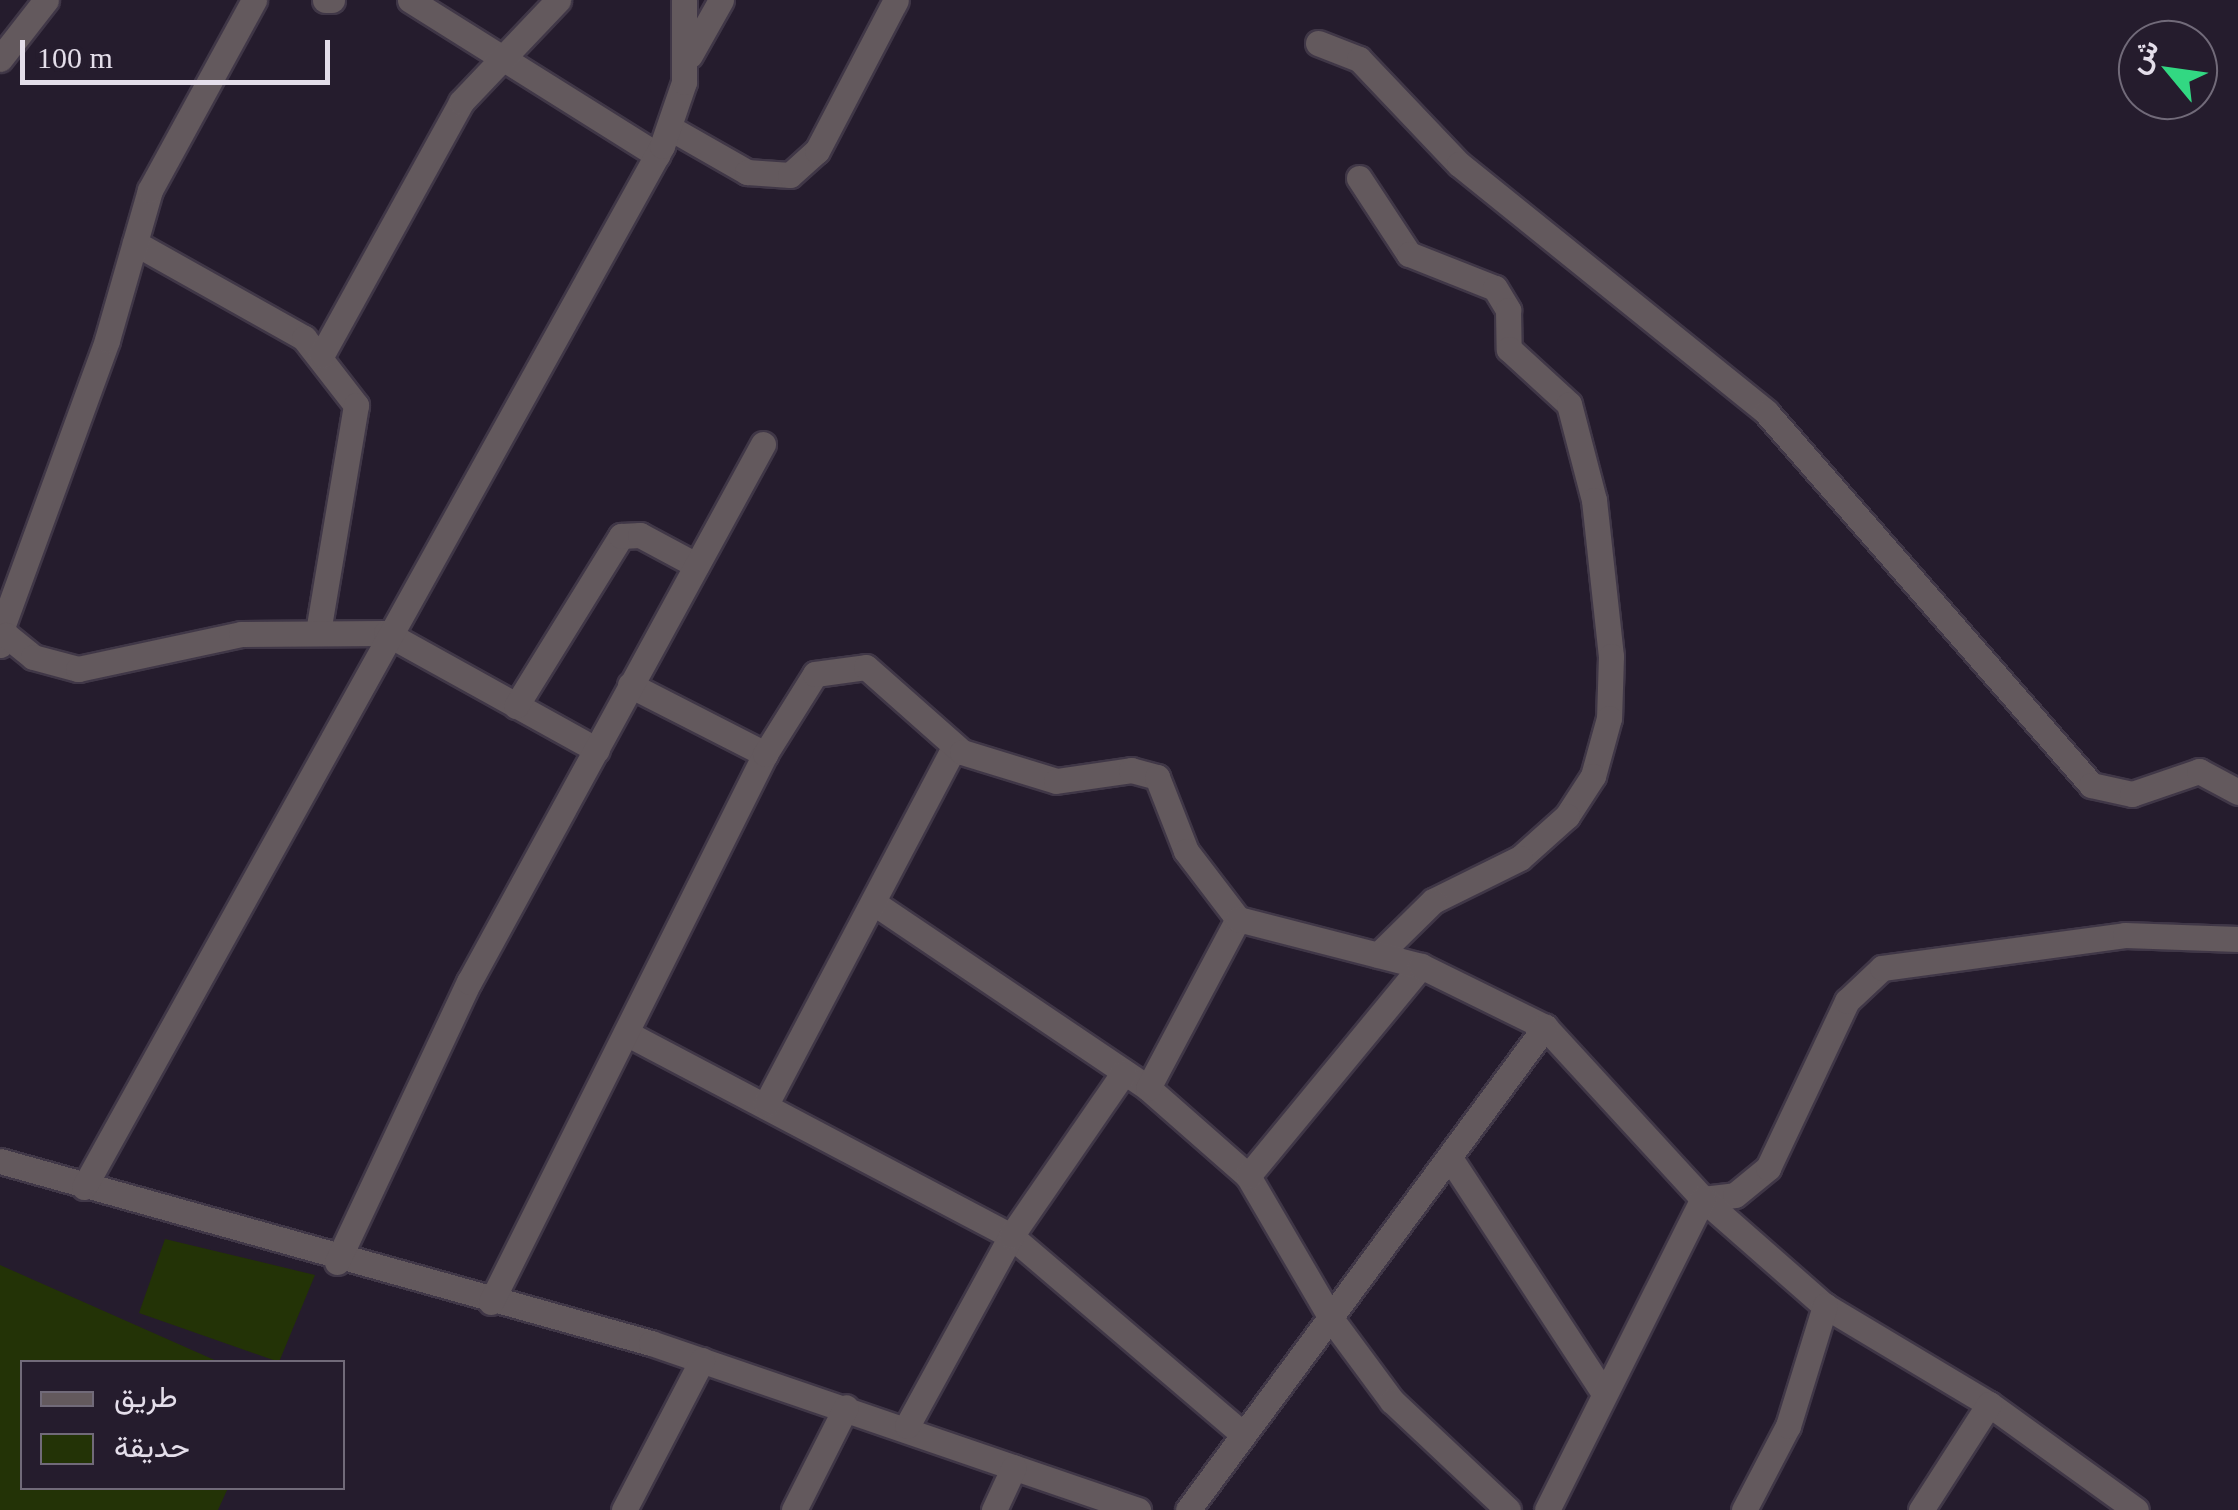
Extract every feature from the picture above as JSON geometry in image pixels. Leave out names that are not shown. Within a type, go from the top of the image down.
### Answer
[{"type":"street","points":[[1,56],[46,0]]},
{"type":"street","points":[[254,0],[150,190],[2,638],[33,656],[78,669],[204,640],[318,632],[386,634],[597,750]]},
{"type":"street","points":[[410,0],[657,154]]},
{"type":"street","points":[[321,356],[454,112],[558,0]]},
{"type":"street","points":[[684,0],[688,59]]},
{"type":"street","points":[[84,1187],[386,634],[657,154],[670,128],[688,59],[721,0]]},
{"type":"street","points":[[670,128],[747,172],[790,175],[818,151],[896,0]]},
{"type":"street","points":[[1318,44],[1359,59],[1459,164],[1766,412],[2091,785],[2132,794],[2198,771],[2238,792]]},
{"type":"street","points":[[1359,178],[1409,254],[1495,288],[1508,310],[1509,349],[1569,404],[1594,500],[1611,656],[1609,718],[1592,776],[1567,816],[1520,858],[1433,901],[1378,955]]},
{"type":"street","points":[[135,244],[321,356],[360,415],[318,632]]},
{"type":"street","points":[[338,1262],[470,982],[763,444]]},
{"type":"street","points":[[516,706],[620,536],[640,535],[696,565]]},
{"type":"street","points":[[491,1302],[765,754],[815,674],[853,666],[892,685],[954,748],[1056,781],[1131,770],[1157,777],[1186,851],[1238,919],[1421,966],[1546,1026],[1703,1199],[1824,1306],[1989,1404],[2124,1506]]},
{"type":"street","points":[[630,685],[765,754]]},
{"type":"street","points":[[766,1104],[954,748]]},
{"type":"street","points":[[874,902],[1148,1088],[1248,1176],[1332,1320],[1392,1402],[1508,1510]]},
{"type":"street","points":[[1148,1088],[1238,919]]},
{"type":"street","points":[[1703,1199],[1735,1195],[1768,1168],[1847,1002],[1882,968],[2125,934],[2238,939]]},
{"type":"street","points":[[1248,1176],[1421,966]]},
{"type":"street","points":[[1188,1510],[1546,1026]]},
{"type":"street","points":[[626,1033],[1011,1236],[1243,1434]]},
{"type":"street","points":[[907,1426],[1011,1236],[1124,1072]]},
{"type":"street","points":[[1450,1158],[1602,1390]]},
{"type":"street","points":[[0,1161],[338,1262],[702,1360],[907,1426],[1138,1510]]},
{"type":"street","points":[[1547,1510],[1602,1390],[1703,1199]]},
{"type":"street","points":[[1744,1510],[1788,1426],[1824,1306]]},
{"type":"street","points":[[624,1510],[702,1360]]},
{"type":"street","points":[[1921,1510],[1989,1404]]},
{"type":"street","points":[[794,1510],[846,1407]]},
{"type":"street","points":[[994,1510],[1014,1467]]},
{"type":"green space","points":[[165,1239],[315,1275],[280,1360],[139,1313]]},
{"type":"green space","points":[[0,1265],[214,1360],[20,1360],[20,1490],[227,1490],[218,1510],[0,1510]]}]
